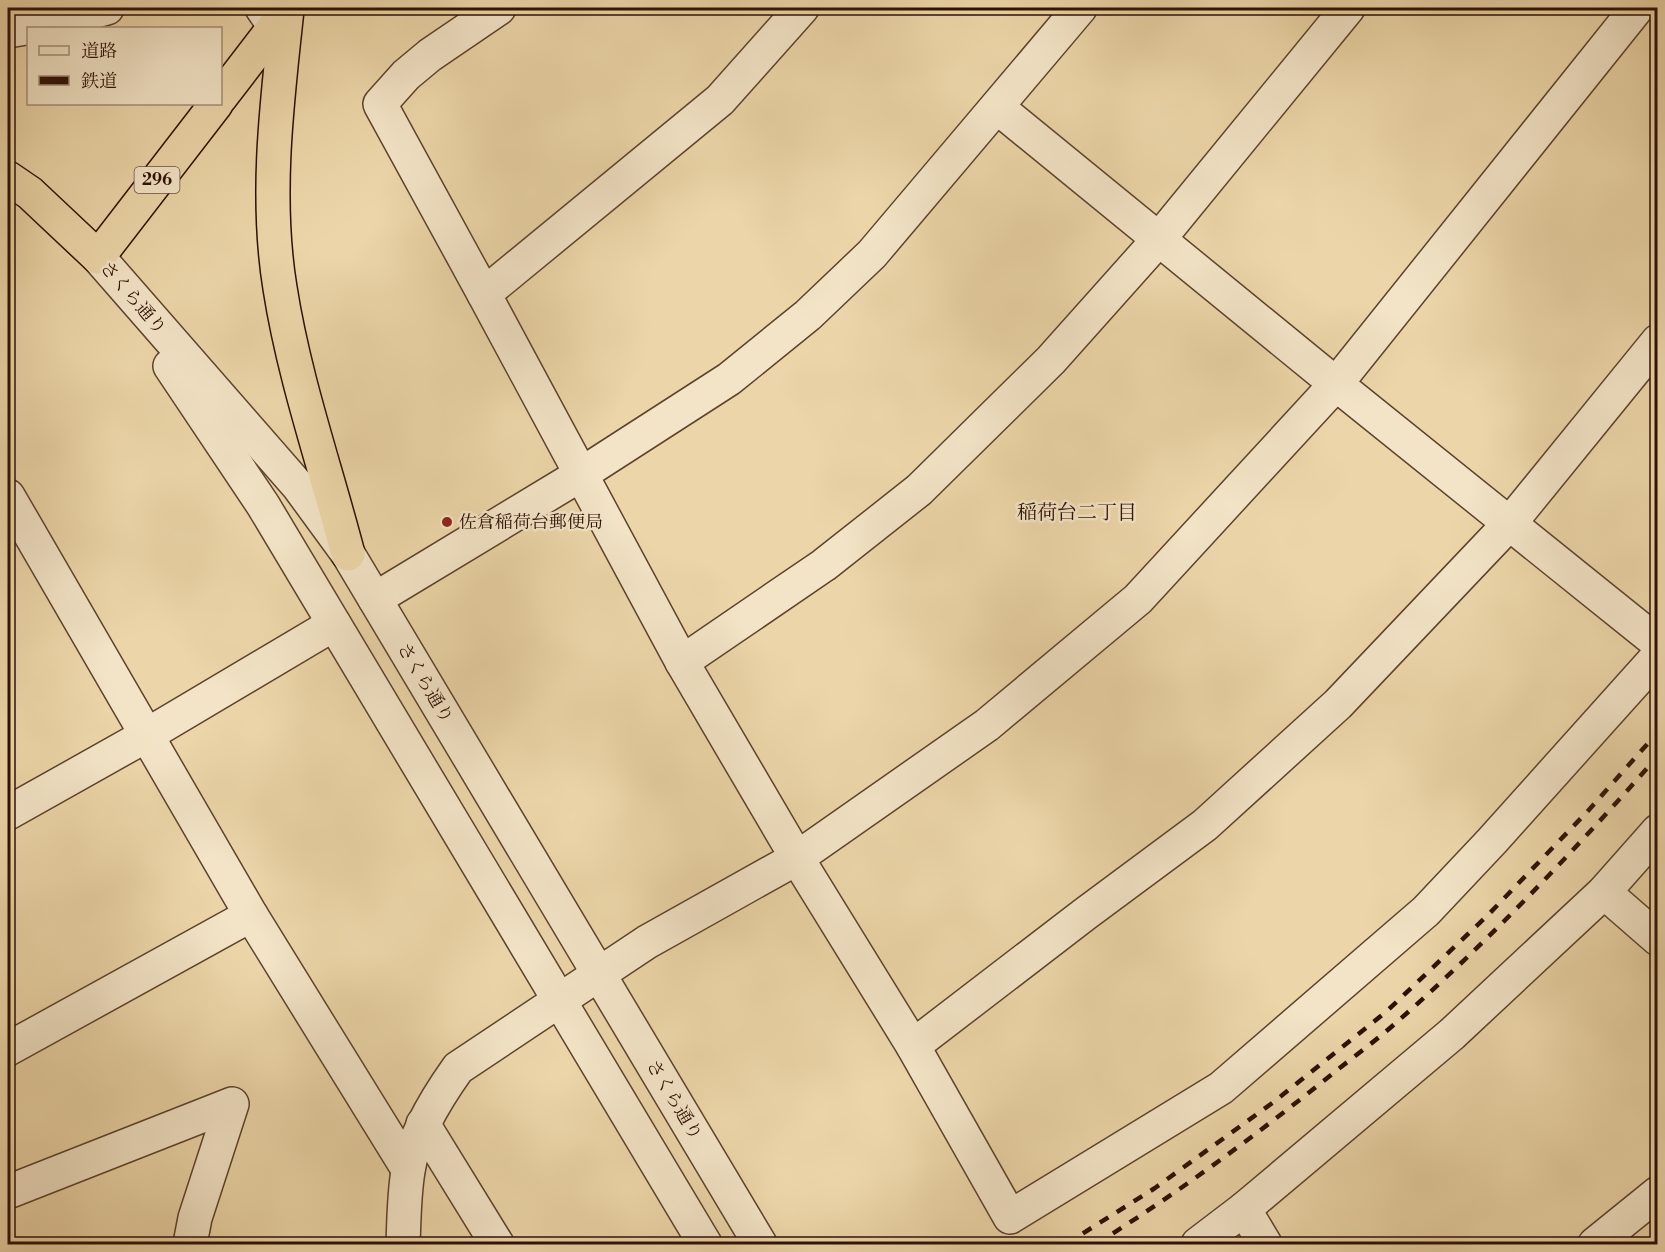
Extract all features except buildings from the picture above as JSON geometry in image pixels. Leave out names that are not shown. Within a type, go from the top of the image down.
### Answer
[{"type":"highway","points":[[222,95],[278,13]]},
{"type":"highway","points":[[278,13],[278,91],[273,205],[280,287],[296,368],[348,554]]},
{"type":"highway","name":"296","points":[[98,257],[215,105]]},
{"type":"highway","points":[[8,178],[30,193],[98,257]]},
{"type":"street","points":[[32,27],[55,23],[106,8]]},
{"type":"street","points":[[499,8],[430,55],[406,75],[380,104],[682,662],[797,858],[913,1046],[1010,1217],[1221,1089],[1417,919],[1492,841],[1658,656]]},
{"type":"street","points":[[484,294],[720,100],[802,8]]},
{"type":"street","points":[[375,599],[580,475],[729,379],[808,315],[872,255],[1080,8]]},
{"type":"street","points":[[682,662],[824,565],[919,490],[1051,360],[1159,239],[1348,8]]},
{"type":"street","points":[[403,1245],[408,1169],[423,1124],[458,1068],[647,942],[797,858],[987,725],[1138,598],[1336,384],[1637,8]]},
{"type":"street","points":[[8,31],[27,28]]},
{"type":"street","points":[[997,106],[1336,384],[1658,643]]},
{"type":"street","name":"さくら通り","points":[[98,257],[299,487],[348,554],[759,1245]]},
{"type":"street","name":"さくら通り","points":[[98,257],[263,505],[705,1245]]},
{"type":"street","points":[[913,1046],[1205,825],[1338,704],[1510,523],[1658,341]]},
{"type":"street","points":[[8,496],[251,915],[408,1169]]},
{"type":"street","points":[[8,813],[147,735],[334,624]]},
{"type":"street","points":[[1198,1245],[1452,1034],[1604,892],[1658,831]]},
{"type":"street","points":[[1604,892],[1658,939]]},
{"type":"street","points":[[8,1049],[251,915]]},
{"type":"street","points":[[8,1192],[232,1104],[195,1218],[190,1245]]},
{"type":"street","points":[[423,1124],[497,1245]]},
{"type":"street","points":[[1595,1245],[1658,1193]]},
{"type":"street","points":[[1244,1209],[1265,1245]]},
{"type":"railway","points":[[1066,1244],[1155,1188],[1275,1101],[1387,1011],[1488,915],[1587,812],[1658,732]]},
{"type":"railway","points":[[1096,1244],[1157,1205],[1216,1163],[1390,1028],[1433,990],[1532,893],[1658,756]]},
{"type":"place","name":"佐倉稲荷台郵便局","points":[[447,522]]},
{"type":"district","name":"稲荷台二丁目","points":[[1077,513]]}]
